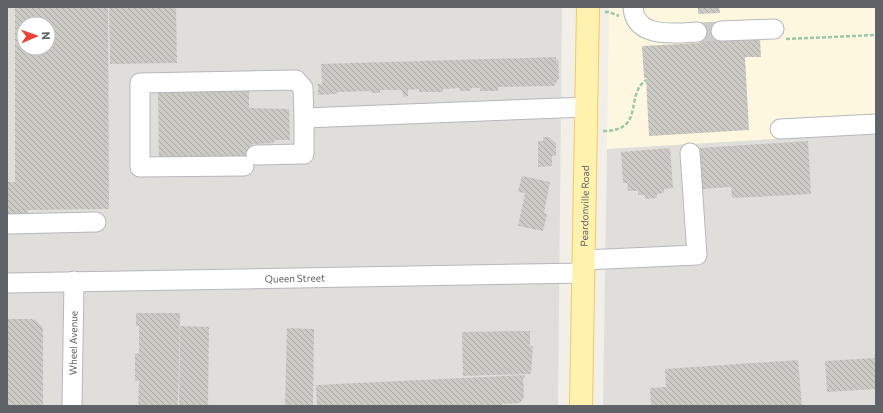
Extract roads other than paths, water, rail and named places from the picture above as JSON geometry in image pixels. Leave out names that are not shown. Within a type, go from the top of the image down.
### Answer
[{"type":"main road","name":"Peardonville Road","points":[[581,406],[588,10]]},
{"type":"street","points":[[628,14],[648,30],[659,33],[697,32]]},
{"type":"street","points":[[722,31],[778,34]]},
{"type":"street","points":[[296,80],[303,88],[304,118],[304,154],[250,161],[140,167],[140,83],[296,80]]},
{"type":"street","points":[[304,118],[587,107]]},
{"type":"street","points":[[780,129],[876,124]]},
{"type":"street","name":"Queen Street","points":[[7,283],[584,267],[697,255],[690,153]]},
{"type":"street","points":[[7,224],[96,222]]},
{"type":"street","name":"Wheel Avenue","points":[[72,406],[74,281]]},
{"type":"tunnel","points":[[697,32],[721,31]]}]
